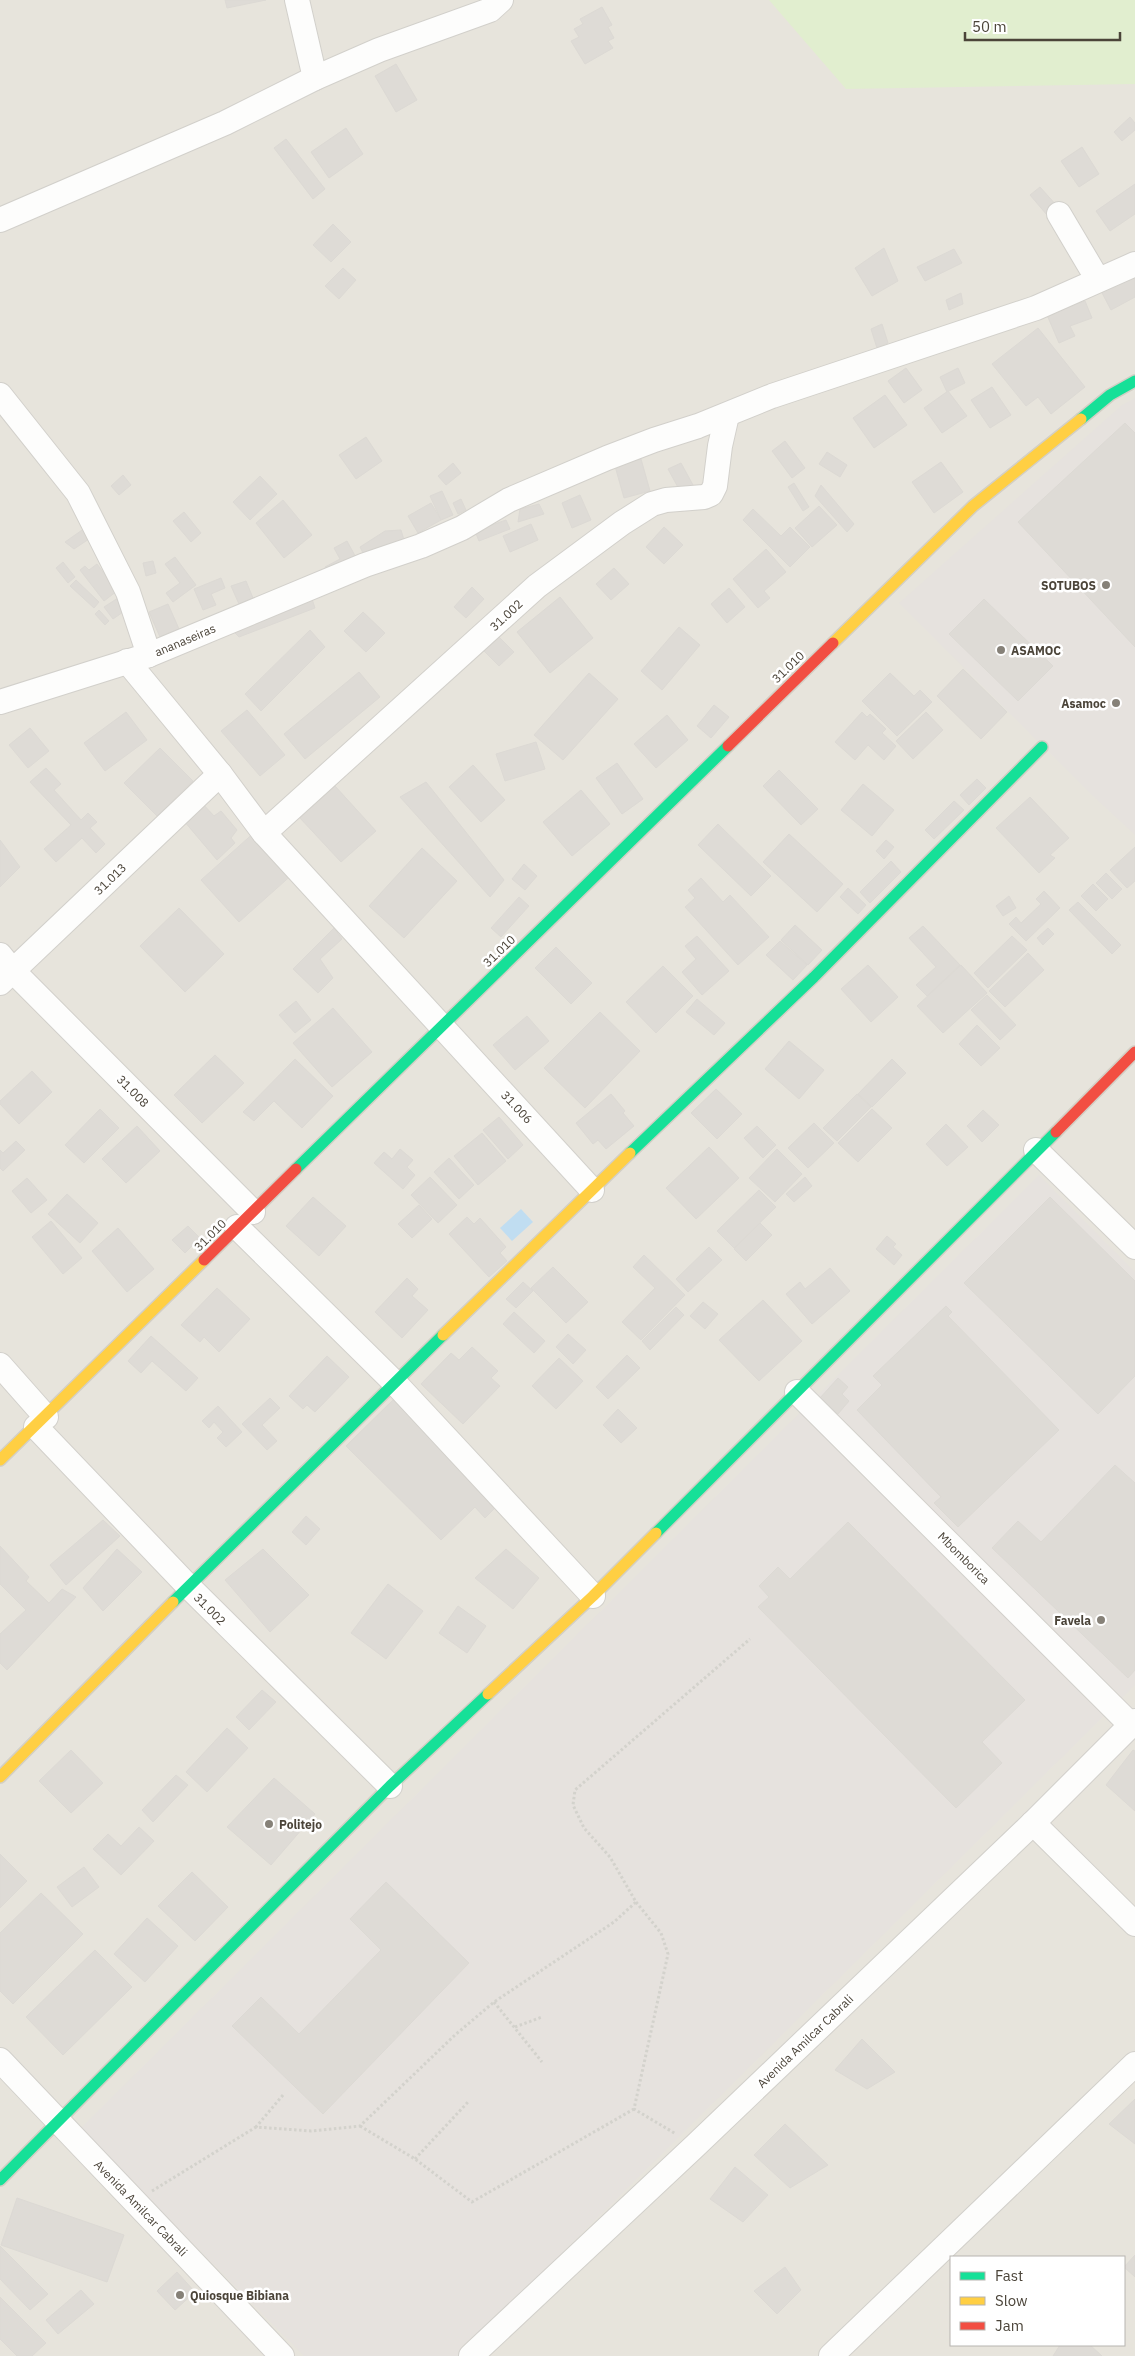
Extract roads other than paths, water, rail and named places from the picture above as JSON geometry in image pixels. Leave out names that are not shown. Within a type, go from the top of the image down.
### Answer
[{"type":"street","points":[[297,0],[315,78]]},
{"type":"street","points":[[0,220],[225,122],[315,78],[379,50],[490,10],[501,0]]},
{"type":"street","points":[[1058,214],[1098,280]]},
{"type":"street","name":"ananaseiras","points":[[0,702],[138,658],[365,565],[421,546],[462,528],[509,500],[607,458],[728,415],[772,396],[1036,308],[1135,264]]},
{"type":"street","name":"31.010","points":[[0,1460],[41,1422],[245,1219],[972,506],[1110,396],[1135,381]]},
{"type":"street","points":[[0,395],[78,493],[128,592],[138,658]]},
{"type":"street","name":"31.002","points":[[264,833],[537,586],[622,523],[652,504],[666,500],[704,497],[711,494],[716,486],[720,446],[728,415]]},
{"type":"street","name":"31.006","points":[[138,658],[264,833],[592,1190]]},
{"type":"street","points":[[0,1777],[188,1586],[592,1190],[813,978],[1042,746]]},
{"type":"street","name":"31.013","points":[[4,970],[220,774]]},
{"type":"street","name":"31.008","points":[[4,970],[245,1219],[593,1596]]},
{"type":"street","points":[[0,2180],[390,1786],[593,1596],[1135,1052]]},
{"type":"street","points":[[1036,1150],[1135,1247]]},
{"type":"street","name":"31.002","points":[[0,1365],[41,1422],[188,1586],[390,1786]]},
{"type":"street","name":"Mbomborica","points":[[797,1392],[1133,1723]]},
{"type":"street","name":"Avenida Amilcar Cabrali","points":[[471,2356],[695,2146],[1033,1823],[1133,1723]]},
{"type":"street","points":[[1033,1823],[1135,1924]]},
{"type":"street","name":"Avenida Amilcar Cabrali","points":[[0,2060],[282,2356]]},
{"type":"street","points":[[831,2356],[1135,2064]]},
{"type":"water","points":[[521,1209],[533,1222],[512,1241],[500,1228]]},
{"type":"place","name":"SOTUBOS","points":[[1106,585]]},
{"type":"place","name":"ASAMOC","points":[[1001,650]]},
{"type":"place","name":"Asamoc","points":[[1116,703]]},
{"type":"place","name":"Favela","points":[[1101,1620]]},
{"type":"place","name":"Politejo","points":[[269,1824]]},
{"type":"place","name":"Quiosque Bibiana","points":[[180,2295]]}]
